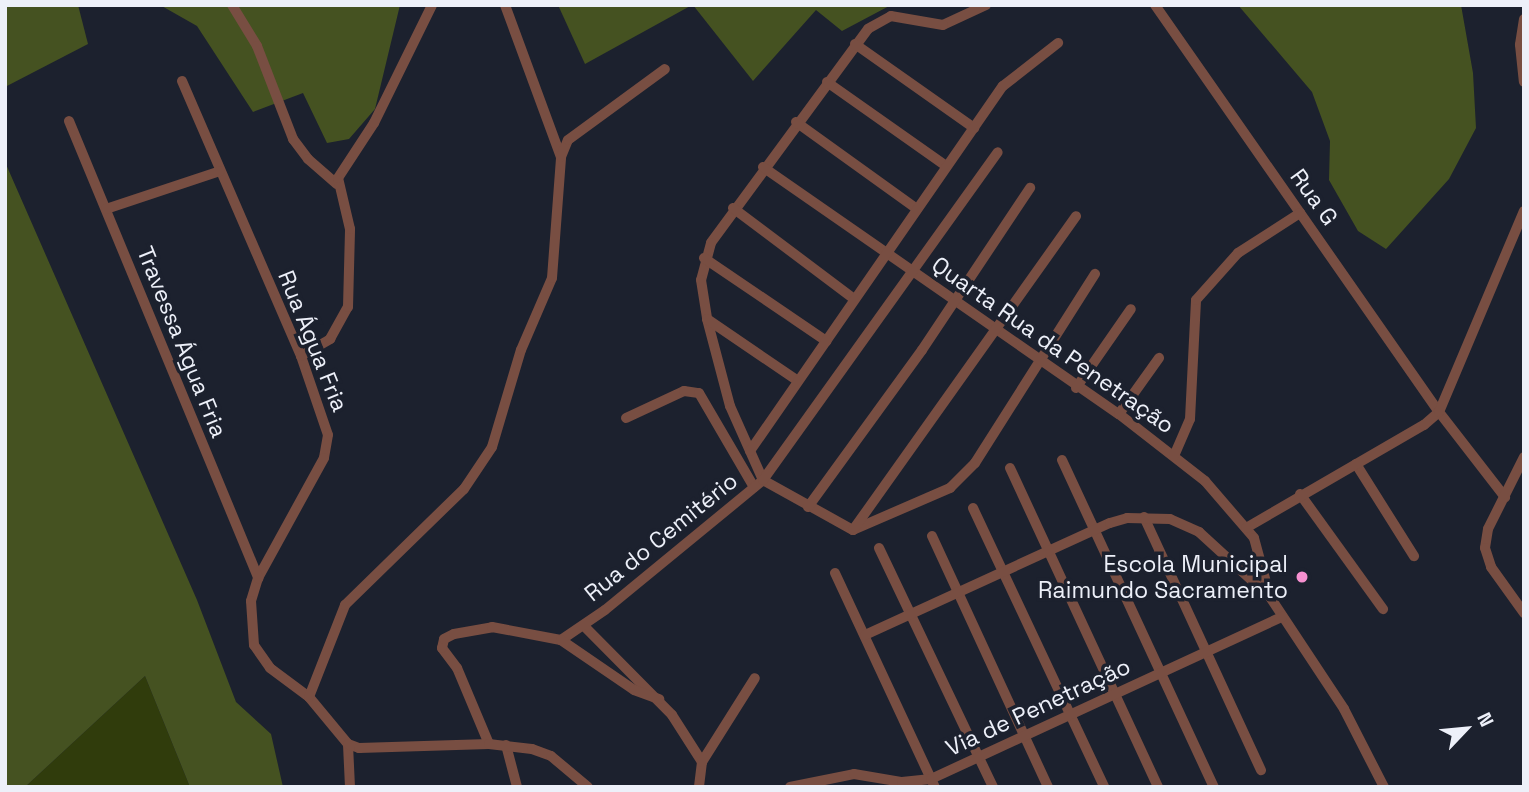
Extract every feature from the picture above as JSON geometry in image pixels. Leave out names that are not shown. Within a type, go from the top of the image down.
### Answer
[{"type":"street","points":[[232,5],[257,47],[293,139],[308,159],[337,184],[351,229],[348,307],[330,339],[301,356]]},
{"type":"street","points":[[337,184],[386,103],[432,5]]},
{"type":"street","points":[[309,697],[345,605],[464,489],[492,447],[521,350],[556,258],[561,157],[505,5]]},
{"type":"street","points":[[759,484],[750,451],[730,406],[707,319],[701,289],[704,258],[733,208],[868,29],[891,16],[943,25],[986,5]]},
{"type":"street","name":"Rua G","points":[[1155,5],[1439,412],[1505,497]]},
{"type":"street","points":[[1524,19],[1520,45],[1524,82]]},
{"type":"street","points":[[750,451],[884,254],[1008,80],[1058,43]]},
{"type":"street","points":[[855,44],[974,128]]},
{"type":"street","points":[[561,157],[573,134],[665,69]]},
{"type":"street","name":"Rua Água Fria","points":[[181,80],[301,356],[328,435],[327,447],[258,578],[251,601],[254,645],[270,668],[309,697],[348,744]]},
{"type":"street","points":[[827,82],[946,166]]},
{"type":"street","name":"Travessa Água Fria","points":[[69,121],[258,578]]},
{"type":"street","points":[[796,122],[917,209]]},
{"type":"street","name":"Rua do Cemitério","points":[[561,640],[584,626],[759,484],[914,273],[998,152]]},
{"type":"street","name":"Quarta Rua da Penetração","points":[[763,167],[1037,361],[1119,414],[1205,481],[1247,528],[1263,557],[1270,597]]},
{"type":"street","points":[[106,209],[220,171]]},
{"type":"street","points":[[808,507],[955,303],[1030,188]]},
{"type":"street","points":[[733,208],[854,299]]},
{"type":"street","points":[[1247,528],[1439,412],[1524,211]]},
{"type":"street","points":[[1174,456],[1191,419],[1196,300],[1238,253],[1300,213]]},
{"type":"street","points":[[853,530],[1076,216]]},
{"type":"street","points":[[704,258],[826,341]]},
{"type":"street","points":[[853,530],[958,483],[1095,274]]},
{"type":"street","points":[[1076,388],[1131,309]]},
{"type":"street","points":[[707,319],[798,381]]},
{"type":"street","points":[[1119,414],[1159,358]]},
{"type":"street","points":[[626,418],[684,391],[699,393],[759,484],[853,530]]},
{"type":"street","points":[[1524,457],[1485,548],[1491,566],[1524,613]]},
{"type":"street","name":"Via de Penetração","points":[[1062,460],[1214,787]]},
{"type":"street","points":[[1356,464],[1414,556]]},
{"type":"street","points":[[1010,468],[1158,787]]},
{"type":"street","points":[[1300,495],[1383,609]]},
{"type":"street","points":[[973,508],[1104,787]]},
{"type":"street","points":[[1144,516],[1261,770]]},
{"type":"street","points":[[865,635],[1094,529],[1144,516],[1170,519],[1199,532],[1270,597],[1344,709],[1384,787]]},
{"type":"street","points":[[932,536],[1048,787]]},
{"type":"street","points":[[879,548],[993,787]]},
{"type":"street","points":[[835,573],[933,783]]},
{"type":"street","name":"Via de Penetração","points":[[790,787],[854,774],[899,784],[933,783],[1282,617]]},
{"type":"street","name":"Rua do Cemitério","points":[[584,626],[659,699],[702,762]]},
{"type":"street","points":[[489,744],[457,668],[442,648],[447,637],[492,627],[561,640],[634,690],[659,699]]},
{"type":"street","points":[[699,787],[702,762],[755,678]]},
{"type":"street","points":[[351,787],[348,744],[366,748],[506,745],[551,756],[588,787]]},
{"type":"street","points":[[506,745],[517,787]]},
{"type":"green space","points":[[5,5],[78,5],[88,44],[5,87]]},
{"type":"green space","points":[[160,5],[400,5],[375,109],[349,139],[327,143],[303,93],[253,112],[197,26]]},
{"type":"green space","points":[[558,5],[692,5],[585,64]]},
{"type":"green space","points":[[693,5],[891,5],[842,31],[816,10],[753,81]]},
{"type":"green space","points":[[1238,5],[1461,5],[1473,73],[1476,128],[1449,179],[1386,249],[1358,231],[1329,180],[1330,141],[1312,92]]},
{"type":"green space","points":[[5,162],[197,600],[236,702],[271,734],[283,787],[190,787],[145,676],[25,787],[5,787]]},
{"type":"green space","points":[[145,676],[190,787],[25,787]]},
{"type":"place","name":"Escola Municipal Raimundo Sacramento","points":[[1302,577]]}]
